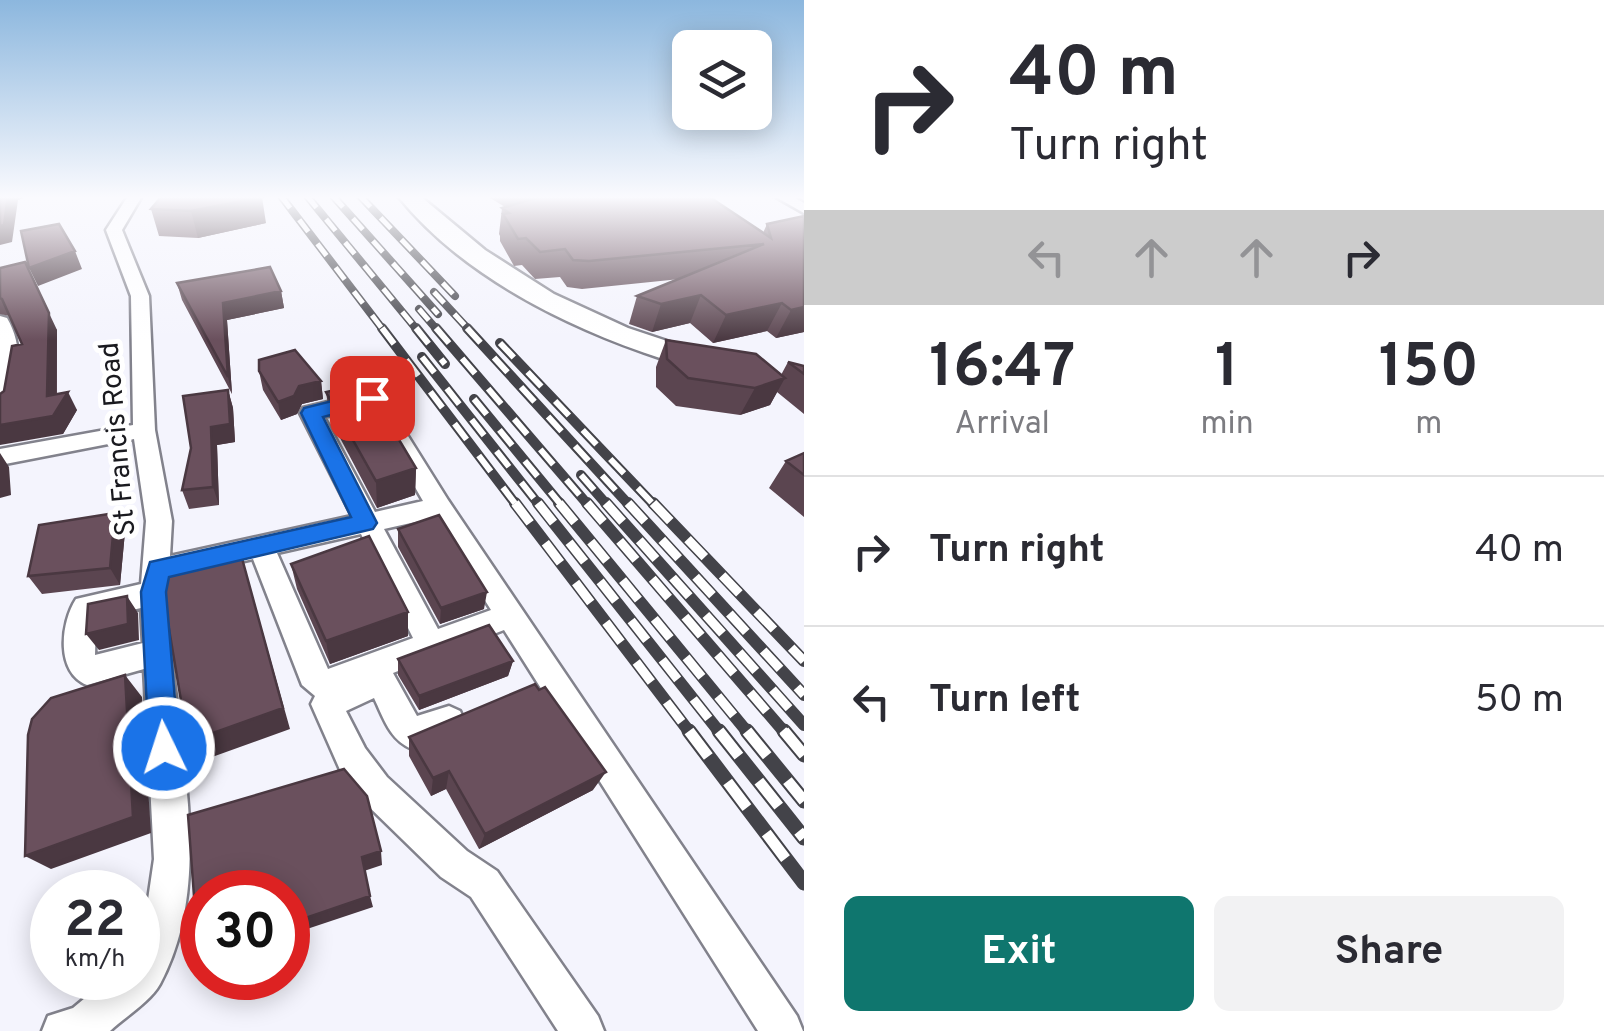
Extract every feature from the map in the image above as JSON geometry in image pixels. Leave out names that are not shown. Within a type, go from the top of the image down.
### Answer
[{"type":"street","name":"St Francis Road","points":[[62,1031],[83,1028],[144,974],[164,920],[172,859],[158,663],[159,521],[144,430],[140,296],[120,244]]},
{"type":"street","points":[[458,244],[521,289],[648,346],[727,367]]},
{"type":"street","points":[[0,322],[8,350],[8,378],[0,408]]},
{"type":"street","points":[[432,645],[311,416],[314,411],[374,398],[439,507],[782,1031]]},
{"type":"street","points":[[0,456],[144,430]]},
{"type":"street","points":[[158,663],[87,671],[80,665],[82,614],[86,608],[262,547],[439,507]]},
{"type":"street","points":[[262,547],[317,681],[333,684],[378,674]]},
{"type":"street","points":[[510,615],[432,645],[327,704],[353,760],[374,789],[454,864],[484,884],[583,1031]]},
{"type":"street","points":[[71,699],[158,663]]},
{"type":"street","points":[[378,674],[412,733],[481,708]]},
{"type":"street","points":[[516,693],[551,678]]},
{"type":"building","points":[[24,244],[71,244],[75,251],[29,268]]},
{"type":"building","points":[[532,244],[763,244],[589,261],[573,260],[565,249],[540,252]]},
{"type":"building","points":[[764,244],[804,244],[804,307],[791,310],[782,303],[726,315],[701,295],[661,304],[637,296]]},
{"type":"building","points":[[25,262],[49,313],[47,396],[68,392],[53,416],[0,425],[0,394],[4,391],[12,346],[22,344],[0,298],[0,268]]},
{"type":"building","points":[[270,267],[281,291],[223,303],[228,377],[177,283]]},
{"type":"building","points":[[666,340],[756,354],[785,378],[755,388],[688,378],[667,359]]},
{"type":"building","points":[[295,350],[321,381],[299,386],[294,396],[278,402],[259,371],[259,360]]},
{"type":"building","points":[[788,362],[804,366],[804,374]]},
{"type":"building","points":[[365,383],[416,468],[376,481],[326,392]]},
{"type":"building","points":[[228,390],[230,424],[211,427],[213,487],[182,490],[191,448],[183,396]]},
{"type":"building","points":[[804,453],[804,475],[786,461]]},
{"type":"building","points":[[115,513],[110,568],[28,576],[39,525]]},
{"type":"building","points":[[439,515],[487,592],[441,608],[398,529]]},
{"type":"building","points":[[369,536],[408,612],[326,641],[291,564]]},
{"type":"building","points":[[240,551],[283,708],[188,742],[168,623],[161,624],[160,574]]},
{"type":"building","points":[[127,596],[128,624],[86,634],[88,604]]},
{"type":"building","points":[[489,625],[513,661],[419,696],[398,659]]},
{"type":"building","points":[[125,675],[133,817],[25,856],[28,735],[32,719],[51,698]]},
{"type":"building","points":[[535,684],[539,690],[545,687],[606,772],[485,834],[449,771],[433,778],[409,737]]},
{"type":"building","points":[[344,769],[367,796],[381,851],[362,857],[370,896],[310,916],[310,870],[192,870],[188,815]]},
{"type":"railway","points":[[318,244],[384,331]]},
{"type":"railway","points":[[347,244],[418,331]]},
{"type":"railway","points":[[376,244],[438,314]]},
{"type":"railway","points":[[406,244],[455,296]]},
{"type":"railway","points":[[434,292],[470,331]]},
{"type":"railway","points":[[419,309],[438,331]]},
{"type":"railway","points":[[382,328],[517,506]]},
{"type":"railway","points":[[416,328],[445,364]]},
{"type":"railway","points":[[436,328],[589,506]]},
{"type":"railway","points":[[467,328],[630,506]]},
{"type":"railway","points":[[500,343],[655,506]]},
{"type":"railway","points":[[422,357],[540,506]]},
{"type":"railway","points":[[474,399],[562,506]]},
{"type":"railway","points":[[581,475],[608,506]]},
{"type":"railway","points":[[515,503],[691,734]]},
{"type":"railway","points":[[538,503],[721,734]]},
{"type":"railway","points":[[559,503],[749,734]]},
{"type":"railway","points":[[587,503],[786,734]]},
{"type":"railway","points":[[606,503],[804,725]]},
{"type":"railway","points":[[628,503],[804,695]]},
{"type":"railway","points":[[653,503],[804,661]]},
{"type":"railway","points":[[689,731],[804,883]]},
{"type":"railway","points":[[719,731],[804,838]]},
{"type":"railway","points":[[747,731],[804,801]]},
{"type":"railway","points":[[784,731],[804,755]]},
{"type":"route","points":[[164,748],[154,592],[158,569],[365,523],[311,413],[372,398]]}]
